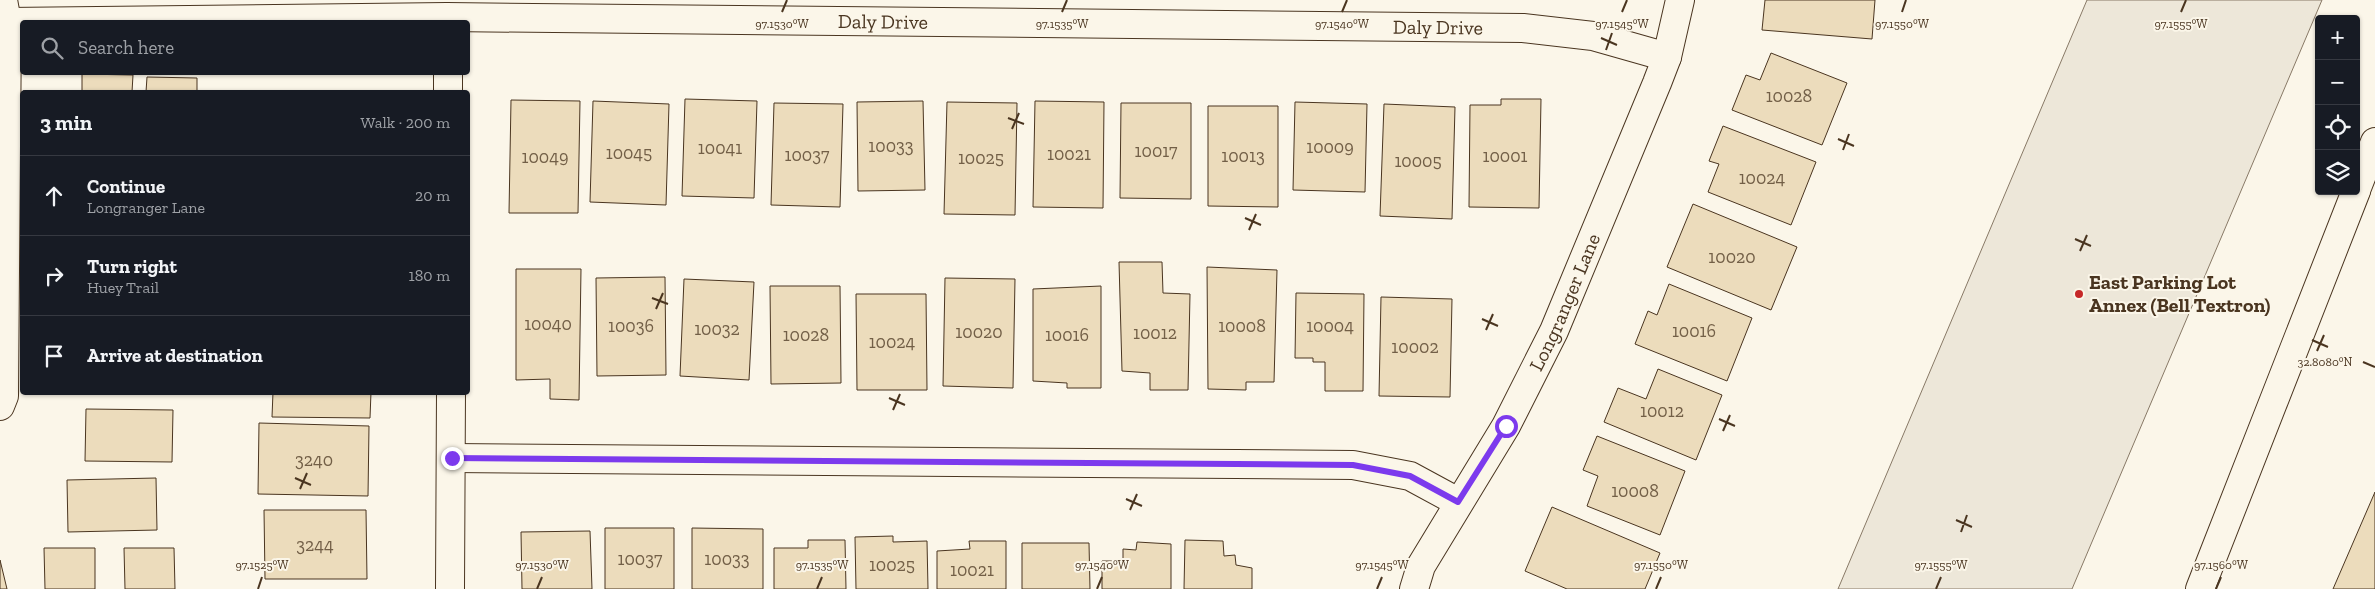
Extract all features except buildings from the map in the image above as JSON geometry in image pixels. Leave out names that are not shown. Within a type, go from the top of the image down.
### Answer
[{"type":"street","name":"Longranger Lane","points":[[1414,589],[1421,566],[1458,502],[1506,426],[1554,331],[1667,57],[1680,0]]},
{"type":"street","name":"Daly Drive","points":[[5,11],[447,13],[1523,28],[1593,36],[1667,57]]},
{"type":"street","points":[[0,406],[4,396],[5,11]]},
{"type":"street","points":[[448,75],[448,90]]},
{"type":"street","points":[[2360,181],[2375,142]]},
{"type":"street","points":[[2200,589],[2354,195]]},
{"type":"street","points":[[450,589],[451,395]]},
{"type":"street","points":[[452,458],[1353,465],[1410,476],[1458,502]]},
{"type":"shaded area","name":"East Parking Lot Annex (Bell Textron)","points":[[2087,0],[2322,0],[2072,589],[1838,589]]},
{"type":"place","name":"East Parking Lot Annex (Bell Textron)","points":[[2079,294]]},
{"type":"route","points":[[452,458],[1353,465],[1410,476],[1458,502],[1506,426]]}]
